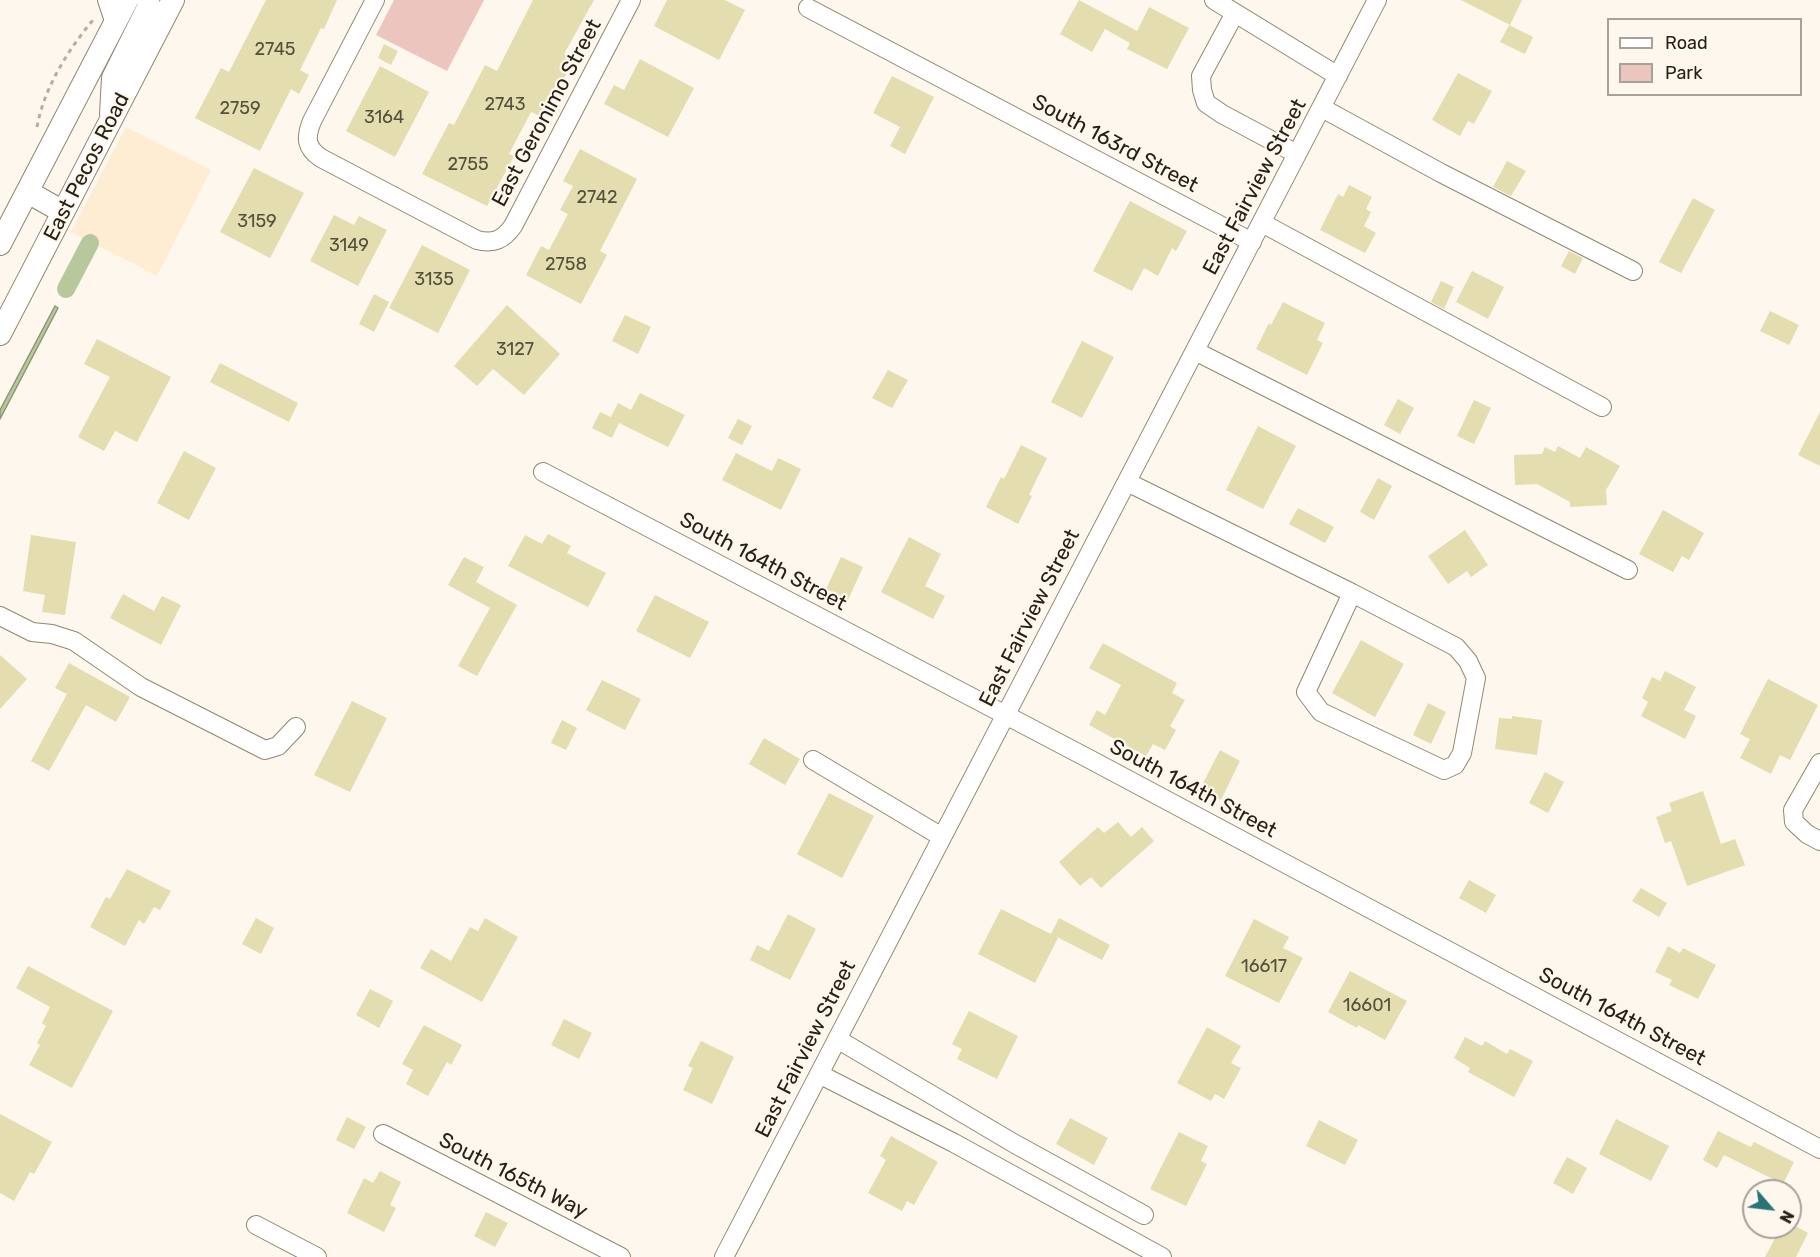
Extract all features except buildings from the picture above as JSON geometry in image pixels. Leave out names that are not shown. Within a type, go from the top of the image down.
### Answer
[{"type":"main road","name":"East Pecos Road","points":[[0,244],[127,0]]},
{"type":"main road","points":[[110,121],[113,78],[149,6],[148,0]]},
{"type":"main road","name":"East Pecos Road","points":[[0,334],[173,0]]},
{"type":"main road","points":[[28,192],[63,212]]},
{"type":"street","name":"East Geronimo Street","points":[[375,0],[312,121],[307,133],[307,144],[312,153],[477,240],[497,242],[506,236],[513,226],[631,0]]},
{"type":"street","points":[[1214,0],[1338,76]]},
{"type":"street","name":"East Fairview Street","points":[[724,1257],[1377,0]]},
{"type":"street","points":[[101,5],[115,24]]},
{"type":"street","name":"South 163rd Street","points":[[808,8],[1252,242]]},
{"type":"street","points":[[1235,13],[1201,76],[1206,103],[1297,154]]},
{"type":"street","points":[[1322,108],[1441,174],[1633,271]]},
{"type":"street","points":[[1262,223],[1602,407]]},
{"type":"street","points":[[1195,351],[1628,570]]},
{"type":"street","name":"South 164th Street","points":[[543,472],[1469,960],[1820,1149]]},
{"type":"street","points":[[1127,482],[1352,593],[1456,647],[1468,661],[1476,678],[1462,753],[1455,765],[1444,770],[1322,712],[1309,698],[1306,692],[1352,593]]},
{"type":"street","points":[[0,616],[32,632],[52,634],[74,641],[141,687],[265,750],[278,746],[296,727]]},
{"type":"street","points":[[813,760],[942,837]]},
{"type":"street","points":[[1820,762],[1793,810],[1794,822],[1807,834],[1820,841]]},
{"type":"street","points":[[837,1039],[1014,1144],[1144,1215]]},
{"type":"street","points":[[819,1074],[954,1143],[1162,1257]]},
{"type":"street","name":"South 165th Way","points":[[384,1134],[621,1257]]},
{"type":"street","points":[[256,1225],[317,1257]]},
{"type":"path","points":[[37,128],[40,105],[75,42],[93,20],[101,5]]},
{"type":"shaded area","points":[[126,127],[211,170],[157,276],[71,232]]},
{"type":"shaded area","points":[[55,306],[58,308],[0,419],[0,410]]},
{"type":"green space","points":[[394,0],[484,0],[447,71],[376,35]]},
{"type":"waterway","points":[[66,289],[90,243]]}]
